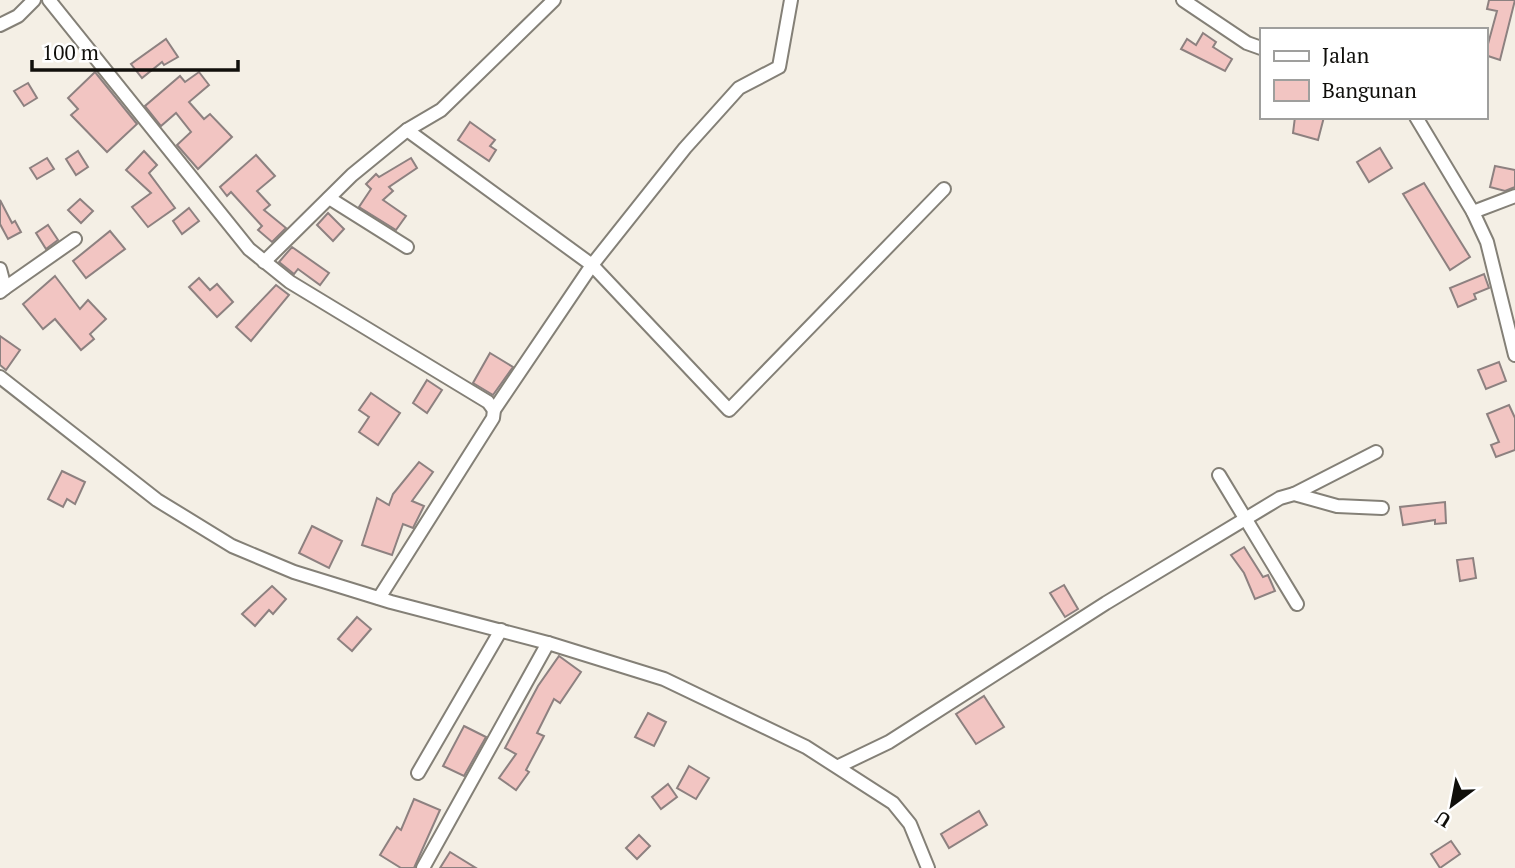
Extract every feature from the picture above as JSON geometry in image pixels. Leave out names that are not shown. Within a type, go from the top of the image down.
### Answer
[{"type":"street","points":[[0,25],[18,16],[34,0]]},
{"type":"street","points":[[49,0],[249,249],[290,282],[477,396],[494,410]]},
{"type":"street","points":[[264,262],[329,198],[407,130],[441,110],[554,0]]},
{"type":"street","points":[[1183,0],[1217,26],[1260,48]]},
{"type":"street","points":[[379,598],[494,418],[494,410],[592,265],[685,148],[739,88],[779,67],[790,1]]},
{"type":"street","points":[[1417,119],[1473,212],[1497,274],[1515,355]]},
{"type":"street","points":[[407,130],[592,265],[729,410],[944,189]]},
{"type":"street","points":[[1473,212],[1515,197]]},
{"type":"street","points":[[329,198],[407,247]]},
{"type":"street","points":[[0,269],[3,290],[75,239]]},
{"type":"street","points":[[0,377],[157,500],[232,546],[294,572],[379,598],[548,643],[664,679],[806,747],[893,803],[910,824],[928,868]]},
{"type":"street","points":[[839,766],[889,742],[1106,603],[1247,518],[1376,452]]},
{"type":"street","points":[[1219,475],[1297,604]]},
{"type":"street","points":[[1294,494],[1337,506],[1382,508]]},
{"type":"street","points":[[418,774],[501,630]]},
{"type":"street","points":[[423,868],[548,643]]},
{"type":"building","points":[[1489,0],[1515,0],[1500,60],[1487,56],[1497,11],[1487,9]]},
{"type":"building","points":[[1203,33],[1216,42],[1213,47],[1232,59],[1225,71],[1181,49],[1187,39],[1196,45]]},
{"type":"building","points":[[166,39],[178,57],[164,65],[162,62],[142,78],[131,64]]},
{"type":"building","points":[[95,72],[137,124],[107,152],[71,115],[78,109],[68,98]]},
{"type":"building","points":[[199,72],[209,85],[189,102],[204,119],[210,114],[232,137],[198,169],[177,145],[191,132],[176,113],[161,126],[145,106],[180,76],[185,82]]},
{"type":"building","points":[[28,83],[37,98],[24,106],[14,91]]},
{"type":"building","points":[[1295,119],[1323,119],[1318,140],[1293,133]]},
{"type":"building","points":[[470,122],[495,140],[490,146],[496,150],[489,161],[458,140]]},
{"type":"building","points":[[1380,148],[1392,168],[1369,182],[1357,162]]},
{"type":"building","points":[[78,151],[88,167],[76,175],[66,159]]},
{"type":"building","points":[[144,151],[157,165],[149,173],[175,208],[148,227],[132,207],[151,193],[126,170]]},
{"type":"building","points":[[256,155],[275,176],[257,191],[270,205],[264,210],[286,228],[272,242],[258,230],[262,226],[231,192],[227,196],[220,187]]},
{"type":"building","points":[[47,158],[54,169],[37,179],[30,168]]},
{"type":"building","points":[[411,158],[417,168],[389,187],[393,191],[383,200],[406,216],[396,230],[359,207],[371,189],[366,184],[376,174],[379,177]]},
{"type":"building","points":[[1495,166],[1515,170],[1515,187],[1505,191],[1490,187]]},
{"type":"building","points":[[1424,183],[1470,257],[1450,270],[1403,194]]},
{"type":"building","points":[[80,199],[93,211],[81,223],[68,210]]},
{"type":"building","points":[[0,200],[12,223],[15,221],[21,232],[8,239],[0,224]]},
{"type":"building","points":[[189,208],[199,221],[182,234],[173,221]]},
{"type":"building","points":[[328,213],[344,229],[333,241],[317,225]]},
{"type":"building","points":[[48,225],[58,240],[46,249],[36,233]]},
{"type":"building","points":[[110,231],[125,249],[86,278],[73,261]]},
{"type":"building","points":[[292,247],[329,273],[320,285],[298,269],[294,274],[279,262]]},
{"type":"building","points":[[1484,274],[1489,288],[1474,294],[1476,299],[1458,307],[1450,288]]},
{"type":"building","points":[[55,276],[80,309],[88,300],[106,319],[90,334],[94,339],[81,350],[55,319],[43,329],[23,304]]},
{"type":"building","points":[[199,278],[210,290],[217,284],[233,302],[217,317],[189,287]]},
{"type":"building","points":[[276,285],[289,295],[251,341],[236,327]]},
{"type":"building","points":[[0,336],[20,350],[6,370],[0,365]]},
{"type":"building","points":[[490,353],[513,367],[493,395],[473,383]]},
{"type":"building","points":[[1499,362],[1506,381],[1486,389],[1478,370]]},
{"type":"building","points":[[427,380],[442,390],[427,413],[413,403]]},
{"type":"building","points":[[371,393],[400,413],[378,445],[359,432],[369,417],[359,410]]},
{"type":"building","points":[[1509,405],[1515,418],[1515,450],[1496,457],[1491,445],[1499,442],[1487,414]]},
{"type":"building","points":[[419,462],[433,472],[412,501],[424,506],[413,528],[403,524],[392,555],[362,545],[377,498],[389,505],[393,494]]},
{"type":"building","points":[[62,471],[85,482],[75,504],[67,499],[63,507],[48,499]]},
{"type":"building","points":[[1445,502],[1446,523],[1435,524],[1435,520],[1403,525],[1400,507]]},
{"type":"building","points":[[312,526],[342,541],[329,568],[299,553]]},
{"type":"building","points":[[1244,547],[1263,577],[1268,575],[1275,591],[1255,599],[1244,573],[1231,555]]},
{"type":"building","points":[[1473,558],[1476,578],[1460,581],[1457,560]]},
{"type":"building","points":[[1064,585],[1078,609],[1065,617],[1050,593]]},
{"type":"building","points":[[272,586],[286,599],[273,614],[269,610],[255,626],[242,614]]},
{"type":"building","points":[[357,617],[371,629],[352,651],[338,639]]},
{"type":"building","points":[[559,656],[581,672],[560,703],[554,699],[537,733],[544,736],[526,770],[529,772],[516,790],[499,778],[516,754],[505,748],[538,686]]},
{"type":"building","points":[[984,696],[1004,727],[976,744],[956,714]]},
{"type":"building","points":[[648,713],[666,722],[654,746],[635,737]]},
{"type":"building","points":[[464,726],[486,737],[464,776],[443,766]]},
{"type":"building","points":[[689,766],[709,778],[696,799],[677,788]]},
{"type":"building","points":[[668,784],[677,797],[661,809],[652,797]]},
{"type":"building","points":[[414,799],[440,810],[414,868],[401,868],[380,855],[397,827],[401,830]]},
{"type":"building","points":[[979,811],[987,825],[949,848],[941,834]]},
{"type":"building","points":[[639,835],[650,846],[637,859],[626,848]]},
{"type":"building","points":[[1451,841],[1460,854],[1440,868],[1431,854]]},
{"type":"building","points":[[450,852],[476,868],[440,868]]}]
